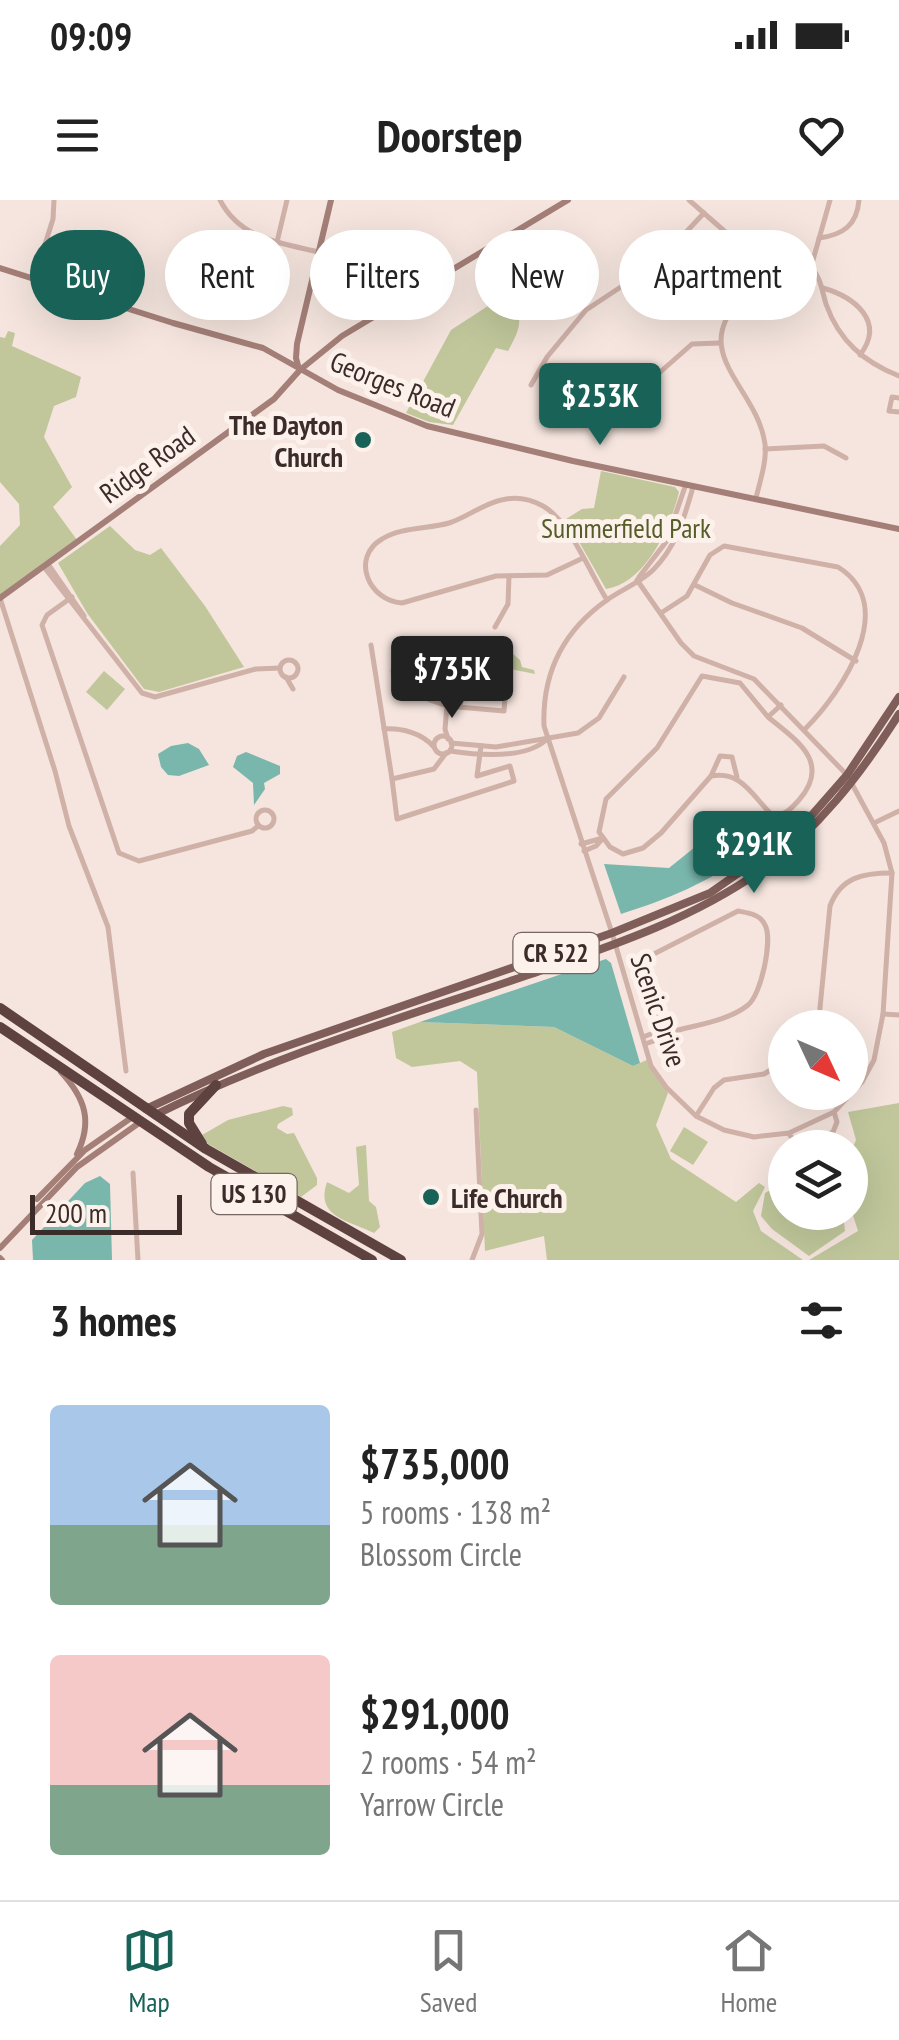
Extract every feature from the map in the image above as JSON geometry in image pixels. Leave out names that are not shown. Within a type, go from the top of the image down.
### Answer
[{"type":"highway","name":"US 130","points":[[0,1008],[206,1149],[401,1260]]},
{"type":"highway","name":"US 130","points":[[0,1027],[209,1168],[372,1260]]},
{"type":"highway","points":[[206,1149],[192,1129],[189,1114],[216,1085]]},
{"type":"main road","name":"CR 522","points":[[135,1121],[264,1054],[612,933],[710,893],[742,872],[849,780],[899,697]]},
{"type":"main road","name":"CR 522","points":[[149,1112],[272,1062],[677,920],[761,871],[803,835],[899,714]]},
{"type":"street","points":[[50,230],[54,200]]},
{"type":"street","points":[[220,200],[245,230]]},
{"type":"street","points":[[280,230],[287,200]]},
{"type":"street","points":[[324,230],[331,200]]},
{"type":"street","name":"Ridge Road","points":[[0,598],[274,399],[300,370],[360,325],[568,200]]},
{"type":"street","points":[[690,200],[722,230]]},
{"type":"street","points":[[817,242],[830,200]]},
{"type":"street","points":[[818,238],[838,234],[849,226],[858,212],[859,200]]},
{"type":"street","points":[[532,385],[547,357],[586,310],[658,264],[704,214]]},
{"type":"street","name":"Georges Road","points":[[0,268],[30,279]]},
{"type":"street","points":[[817,278],[837,327],[860,355],[899,376]]},
{"type":"street","points":[[821,286],[848,296],[861,308],[868,333],[860,355]]},
{"type":"street","points":[[300,370],[297,344],[310,287]]},
{"type":"street","name":"Georges Road","points":[[145,313],[263,348],[361,401],[427,426],[899,529]]},
{"type":"street","points":[[725,320],[720,343],[763,436],[765,450],[756,498]]},
{"type":"street","points":[[646,415],[658,374],[692,344],[720,343]]},
{"type":"street","points":[[280,357],[290,354],[297,344]]},
{"type":"street","points":[[899,398],[892,397],[889,410],[899,412]]},
{"type":"street","points":[[765,450],[824,446],[846,458]]},
{"type":"street","name":"Scenic Drive","points":[[690,485],[682,526],[672,548],[650,574],[607,600],[574,627],[554,658],[543,706],[546,740],[616,944],[651,1066],[696,1116],[724,1130],[754,1137],[768,1136]]},
{"type":"street","points":[[581,558],[547,575],[496,576],[395,603],[382,598],[366,576],[366,559],[372,546],[385,536],[448,523],[514,498],[552,511],[564,524],[607,600]]},
{"type":"street","points":[[660,613],[688,596],[710,554],[730,544],[838,568],[858,581],[873,606]]},
{"type":"street","points":[[46,566],[137,690],[149,696],[162,696],[256,669],[280,668],[288,660],[296,663],[297,674],[286,678]]},
{"type":"street","points":[[495,627],[508,604],[510,576]]},
{"type":"street","name":"Scenic Drive","points":[[637,580],[694,656],[754,679],[805,729],[849,780],[884,843],[892,873],[883,1014],[874,1060],[862,1082],[834,1112],[796,1130]]},
{"type":"street","points":[[695,586],[732,604],[802,628],[856,661]]},
{"type":"street","points":[[0,598],[70,826],[108,927],[126,1071]]},
{"type":"street","points":[[70,599],[47,615],[42,625],[119,853],[139,861],[258,826]]},
{"type":"street","points":[[805,729],[828,707],[874,626]]},
{"type":"street","points":[[371,644],[397,819],[514,781],[510,766],[477,776]]},
{"type":"street","points":[[430,700],[424,665],[393,670],[395,688],[447,706],[504,711],[505,698],[463,692],[460,706]]},
{"type":"street","points":[[280,668],[294,688]]},
{"type":"street","points":[[702,676],[740,682],[768,717],[802,744],[811,758],[812,777],[784,815],[773,816],[738,777],[732,757],[720,756],[711,776],[644,848],[623,854],[610,848],[599,832],[606,799],[657,748],[702,676]]},
{"type":"street","points":[[436,750],[513,752],[578,733],[593,724],[624,677]]},
{"type":"street","points":[[376,678],[394,682]]},
{"type":"street","points":[[768,717],[781,705]]},
{"type":"street","points":[[392,779],[434,770],[448,752],[447,706]]},
{"type":"street","points":[[384,728],[399,728],[427,739],[450,740],[480,750]]},
{"type":"street","points":[[436,750],[445,729]]},
{"type":"street","points":[[427,739],[440,762]]},
{"type":"street","points":[[474,794],[480,750]]},
{"type":"street","points":[[711,776],[726,773],[738,777]]},
{"type":"street","points":[[874,823],[899,810]]},
{"type":"street","points":[[582,847],[603,838]]},
{"type":"street","points":[[820,1010],[830,906],[835,892],[847,880],[892,873]]},
{"type":"street","points":[[644,1041],[661,1030],[668,1033],[734,1014],[750,1004],[761,991],[766,934],[765,924],[754,914],[738,911],[646,958],[641,969],[642,982],[668,1033]]},
{"type":"street","points":[[883,1014],[899,1015]]},
{"type":"street","points":[[57,1067],[76,1088],[86,1114],[86,1131],[71,1163]]},
{"type":"street","points":[[696,1116],[724,1080],[768,1072]]},
{"type":"street","points":[[472,1260],[482,1234],[476,1110]]},
{"type":"street","points":[[834,1112],[835,1130]]},
{"type":"street","points":[[26,1217],[42,1192],[71,1163],[135,1121]]},
{"type":"street","points":[[0,1248],[26,1217],[97,1150],[135,1121]]},
{"type":"street","points":[[132,1173],[138,1260]]},
{"type":"green space","points":[[475,314],[475,320],[519,320],[508,351],[496,348],[453,425],[429,422],[406,413],[451,330]]},
{"type":"green space","points":[[8,331],[15,333],[12,346],[81,377],[76,397],[54,406],[44,437],[72,487],[53,507],[77,540],[0,595],[0,546],[20,525],[19,504],[0,482],[0,337],[5,338]]},
{"type":"green space","name":"Summerfield Park","points":[[601,471],[675,487],[679,492],[670,521],[645,565],[620,585],[606,589],[566,519],[582,509],[594,508]]},
{"type":"green space","points":[[110,526],[135,550],[150,555],[161,548],[244,667],[159,692],[144,689],[87,613],[58,563]]},
{"type":"green space","points":[[462,637],[479,640],[471,655],[480,660],[499,653],[508,659],[513,654],[522,667],[534,670],[535,674],[460,659],[457,643]]},
{"type":"green space","points":[[104,671],[125,689],[107,710],[86,692]]},
{"type":"green space","points":[[420,1022],[554,1027],[633,1066],[649,1059],[668,1093],[656,1125],[671,1159],[736,1202],[759,1183],[765,1187],[753,1211],[761,1231],[803,1260],[547,1260],[544,1236],[485,1251],[477,1072],[460,1061],[412,1067],[396,1058],[392,1032]]},
{"type":"green space","points":[[899,1103],[899,1260],[809,1260],[858,1230],[868,1230],[868,1130],[853,1130],[848,1112]]},
{"type":"green space","points":[[283,1106],[292,1108],[293,1115],[277,1128],[294,1133],[317,1178],[317,1185],[301,1197],[208,1144],[202,1135],[228,1120]]},
{"type":"green space","points":[[684,1127],[708,1142],[693,1165],[670,1151]]},
{"type":"green space","points":[[366,1145],[369,1201],[376,1207],[380,1227],[374,1233],[336,1216],[326,1203],[325,1194],[327,1182],[349,1193],[359,1185],[356,1147]]},
{"type":"green space","points":[[768,1191],[768,1224],[761,1216]]},
{"type":"green space","points":[[773,1230],[845,1230],[845,1231],[809,1256]]},
{"type":"water","points":[[188,743],[199,749],[209,765],[179,776],[168,775],[158,754],[171,746]]},
{"type":"water","points":[[246,752],[280,766],[280,774],[264,783],[265,789],[254,805],[253,783],[233,767],[237,756]]},
{"type":"water","points":[[725,823],[747,853],[687,889],[621,914],[604,864],[669,868]]},
{"type":"water","points":[[606,959],[611,963],[640,1063],[633,1066],[554,1027],[420,1022]]},
{"type":"water","points":[[100,1176],[110,1184],[112,1260],[33,1260],[32,1240],[85,1183]]},
{"type":"place","name":"The Dayton Church","points":[[363,440]]},
{"type":"place","name":"Life Church","points":[[431,1197]]}]
